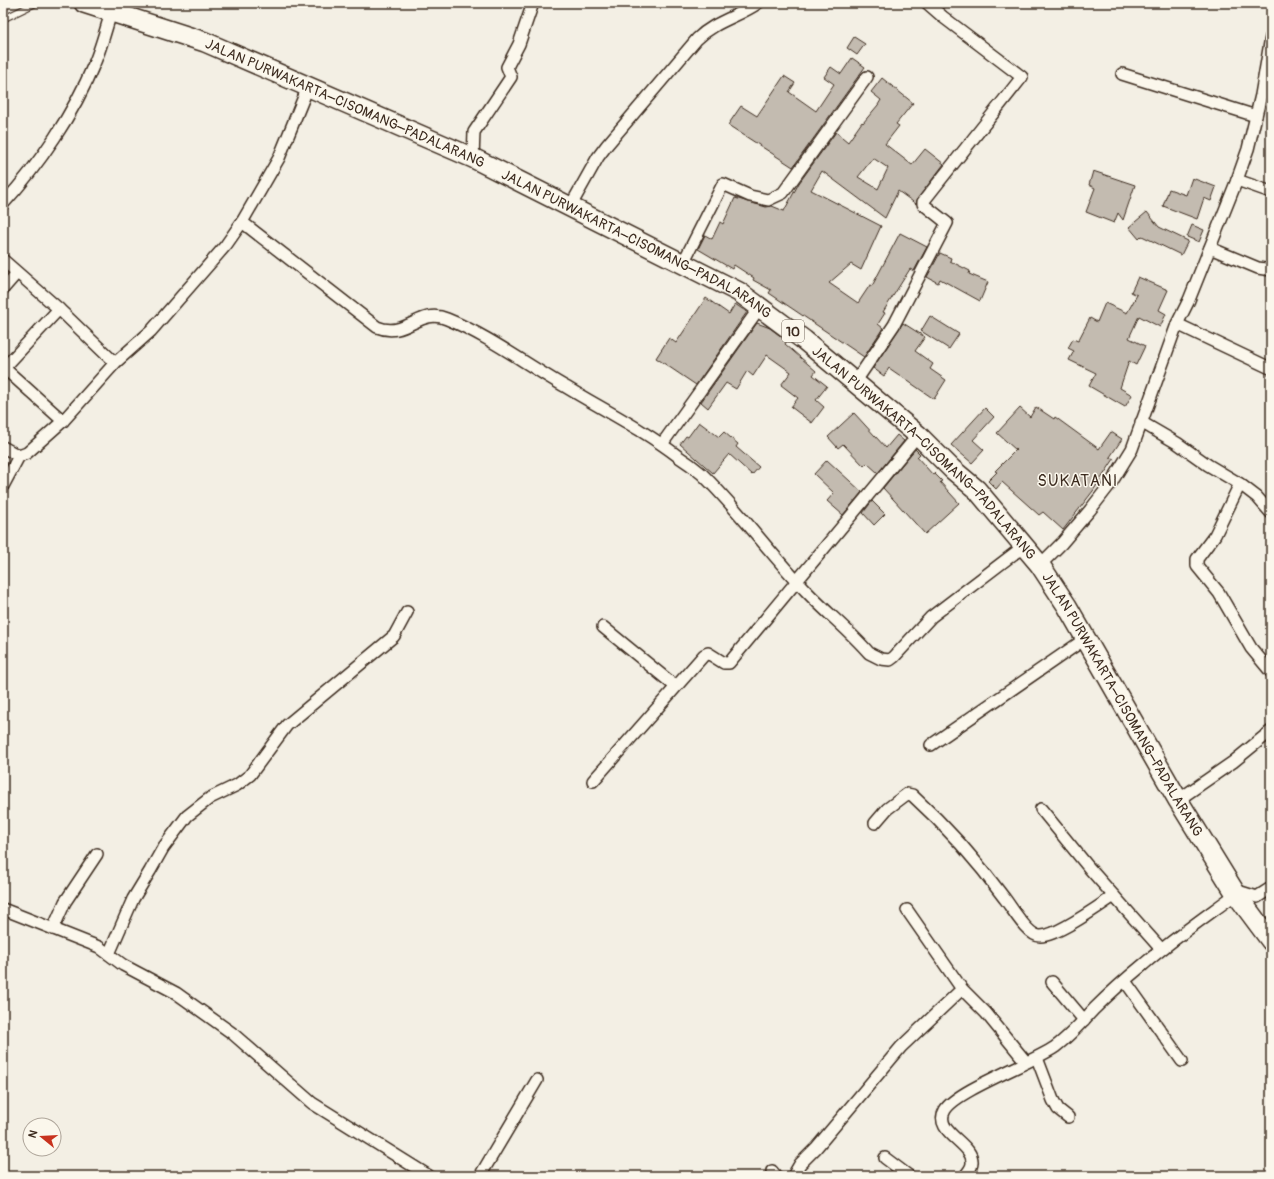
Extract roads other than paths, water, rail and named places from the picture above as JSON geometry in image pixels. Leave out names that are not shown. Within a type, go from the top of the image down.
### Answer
[{"type":"highway","name":"JALAN PURWAKARTA–CISOMANG–PADALARANG","points":[[84,3],[205,42],[473,158],[738,292],[804,340],[854,384],[918,435],[952,469],[977,490],[1040,565],[1085,638],[1178,800],[1236,894],[1271,941]]},
{"type":"street","points":[[473,158],[474,132],[510,77],[507,67],[519,44],[533,3]]},
{"type":"street","points":[[570,207],[598,157],[607,145],[697,39],[714,25],[740,14],[758,3]]},
{"type":"street","points":[[854,384],[894,325],[947,222],[923,204],[923,202],[1022,77],[943,17],[927,3]]},
{"type":"street","points":[[3,204],[37,162],[69,112],[94,64],[111,12]]},
{"type":"street","points":[[1040,565],[1062,543],[1111,483],[1132,449],[1178,324],[1190,300],[1237,180],[1268,76],[1271,37]]},
{"type":"street","points":[[1122,74],[1256,116]]},
{"type":"street","points":[[683,263],[723,184],[750,196],[768,200],[784,193],[867,77]]},
{"type":"street","points":[[3,486],[19,456],[27,453],[63,421],[115,363],[150,330],[226,245],[242,222],[279,158],[308,86]]},
{"type":"street","points":[[1237,180],[1271,192]]},
{"type":"street","points":[[242,222],[377,327],[394,331],[426,317],[436,316],[446,318],[468,329],[567,388],[604,408],[662,444],[701,473],[755,532],[796,580],[870,653],[881,659],[890,660],[931,616],[1024,546]]},
{"type":"street","points":[[1210,248],[1258,268],[1271,270]]},
{"type":"street","points":[[3,260],[59,309],[115,363]]},
{"type":"street","points":[[3,289],[17,273]]},
{"type":"street","points":[[662,444],[760,307]]},
{"type":"street","points":[[59,309],[4,368],[63,421]]},
{"type":"street","points":[[1178,324],[1270,368]]},
{"type":"street","points":[[1141,422],[1177,443],[1208,466],[1240,484],[1257,497],[1271,513]]},
{"type":"street","points":[[593,781],[675,686],[706,654],[708,653],[724,664],[729,663],[796,580],[918,435]]},
{"type":"street","points":[[3,447],[19,456]]},
{"type":"street","points":[[1240,484],[1215,535],[1197,559],[1197,566],[1219,593],[1251,648],[1271,672]]},
{"type":"street","points":[[109,954],[143,882],[163,848],[188,816],[210,798],[237,785],[250,775],[287,725],[394,636],[407,612]]},
{"type":"street","points":[[603,627],[675,686]]},
{"type":"street","points":[[931,745],[1085,638]]},
{"type":"street","points":[[1178,800],[1233,762],[1271,731]]},
{"type":"street","points":[[875,822],[887,809],[907,794],[912,794],[990,878],[1020,919],[1030,931],[1036,935],[1047,935],[1064,928],[1114,896]]},
{"type":"street","points":[[1041,809],[1161,949]]},
{"type":"street","points":[[53,929],[65,902],[97,854]]},
{"type":"street","points":[[965,1176],[972,1164],[972,1159],[968,1151],[945,1126],[943,1120],[945,1110],[954,1101],[1032,1060],[1055,1046],[1161,949],[1236,894],[1241,892],[1257,897],[1271,888]]},
{"type":"street","points":[[3,909],[99,947],[123,965],[176,993],[232,1033],[312,1103],[429,1176]]},
{"type":"street","points":[[907,910],[962,989],[1032,1060],[1058,1109],[1068,1117]]},
{"type":"street","points":[[1125,981],[1182,1061]]},
{"type":"street","points":[[1052,982],[1084,1020]]},
{"type":"street","points":[[793,1176],[800,1164],[816,1148],[901,1047],[962,989]]},
{"type":"street","points":[[480,1176],[537,1080]]},
{"type":"street","points":[[885,1158],[909,1176]]},
{"type":"lane","points":[[3,19],[36,3]]},
{"type":"district","name":"SUKATANI","points":[[1078,480]]}]
